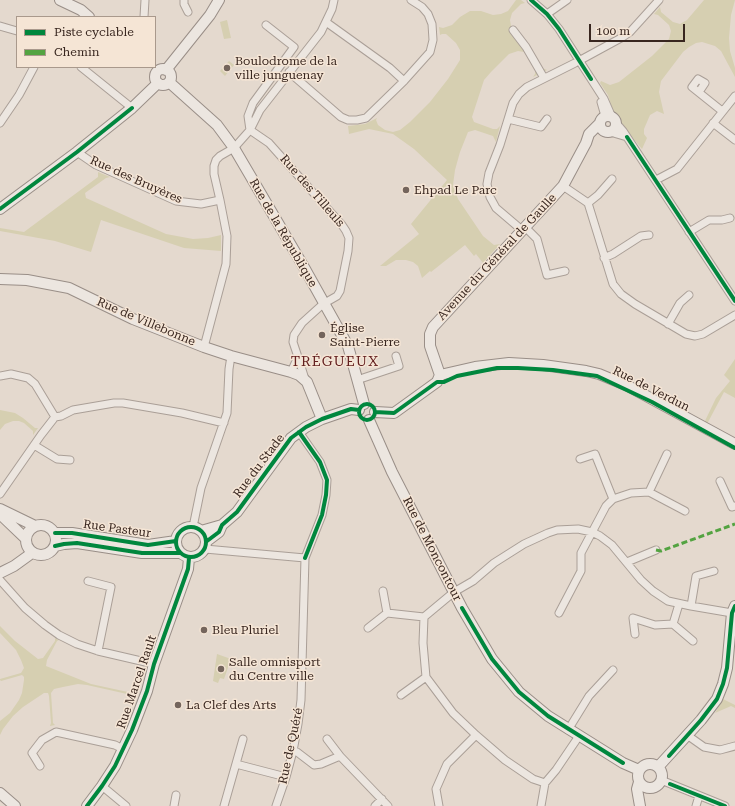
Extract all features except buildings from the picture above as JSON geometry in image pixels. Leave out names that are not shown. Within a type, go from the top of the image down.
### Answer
[{"type":"street","points":[[60,0],[81,10],[88,16]]},
{"type":"street","points":[[144,0],[144,16]]},
{"type":"street","points":[[184,0],[184,4],[188,12]]},
{"type":"street","points":[[159,69],[171,75],[169,82],[163,85],[158,83],[155,76],[159,69],[210,15],[219,0]]},
{"type":"street","points":[[204,347],[226,264],[227,236],[214,174],[216,160],[234,148],[250,130],[260,110],[321,32],[334,0]]},
{"type":"street","points":[[289,72],[341,117],[348,120],[366,118],[404,81],[430,52],[433,40],[432,24],[428,14],[422,7],[411,0]]},
{"type":"street","points":[[531,0],[547,14],[559,29],[604,99],[607,123],[627,137],[689,232],[734,297]]},
{"type":"street","points":[[547,14],[567,0]]},
{"type":"street","points":[[565,271],[547,275],[537,239],[496,208],[490,198],[487,184],[488,173],[500,145],[514,103],[519,94],[527,87],[580,61],[630,32],[659,0]]},
{"type":"street","points":[[326,22],[390,68],[404,81]]},
{"type":"street","points":[[250,130],[248,116],[253,103],[294,48],[266,25]]},
{"type":"street","points":[[0,26],[16,31]]},
{"type":"street","points":[[513,30],[526,47],[544,78]]},
{"type":"street","points":[[0,122],[19,95],[33,68]]},
{"type":"street","points":[[82,68],[132,108]]},
{"type":"street","name":"Rue de la République","points":[[169,82],[217,125],[234,148],[348,346],[357,380],[361,407]]},
{"type":"street","points":[[0,209],[77,152],[132,108],[158,83]]},
{"type":"street","points":[[700,92],[722,111]]},
{"type":"street","points":[[656,180],[677,169],[735,96]]},
{"type":"street","points":[[508,119],[541,127],[547,120]]},
{"type":"street","name":"Avenue du Général de Gaulle","points":[[440,376],[430,346],[433,327],[563,186],[586,143],[589,134],[607,123]]},
{"type":"street","points":[[714,123],[735,140]]},
{"type":"street","name":"Rue des Tilleuls","points":[[250,130],[269,143],[346,231],[349,238],[340,291],[337,296],[323,304],[302,323],[294,335],[293,342],[298,357]]},
{"type":"street","name":"Rue des Bruyères","points":[[77,152],[96,165],[176,201],[201,204],[220,200]]},
{"type":"street","points":[[588,203],[598,195],[612,179]]},
{"type":"street","points":[[563,186],[588,203],[613,284],[621,294],[668,324],[686,334],[695,336],[703,334],[735,315]]},
{"type":"street","points":[[689,232],[709,220],[722,220],[730,218]]},
{"type":"street","points":[[604,258],[641,236],[649,235]]},
{"type":"street","name":"Rue de Villebonne","points":[[0,279],[27,280],[69,288],[97,300],[133,319],[204,347],[291,372],[305,379]]},
{"type":"street","points":[[668,324],[680,303],[689,295]]},
{"type":"street","points":[[197,529],[202,488],[227,413],[231,356]]},
{"type":"street","points":[[357,380],[399,366],[396,356]]},
{"type":"street","points":[[291,372],[298,357]]},
{"type":"street","points":[[298,357],[305,379],[322,419]]},
{"type":"street","name":"Rue de Verdun","points":[[440,376],[475,367],[508,364],[543,365],[586,371],[599,374],[628,386],[735,444]]},
{"type":"street","points":[[0,376],[11,374],[28,378],[35,384],[55,417]]},
{"type":"street","points":[[372,416],[372,405],[368,403],[361,407],[359,413],[361,418],[394,413],[437,382],[440,376]]},
{"type":"street","points":[[0,494],[55,417],[61,416],[73,410],[114,403],[123,403],[182,413],[224,424]]},
{"type":"street","name":"Rue du Stade","points":[[206,545],[219,532],[222,525],[237,512],[291,438],[306,427],[322,419],[361,407]]},
{"type":"street","name":"Rue de Moncontour","points":[[372,416],[392,472],[462,608],[492,660],[519,692],[548,716],[568,730],[623,763],[639,770]]},
{"type":"street","name":"Rue de Quéré","points":[[276,806],[293,751],[301,700],[305,558],[322,515],[326,496],[326,480],[320,462],[299,432]]},
{"type":"street","points":[[34,445],[57,459],[70,460]]},
{"type":"street","points":[[580,458],[595,454],[613,499]]},
{"type":"street","points":[[649,492],[667,454]]},
{"type":"street","points":[[720,481],[733,506],[735,515]]},
{"type":"street","points":[[559,613],[581,571],[581,553],[606,506],[613,499],[631,493],[649,492],[685,511]]},
{"type":"street","points":[[0,509],[35,526]]},
{"type":"street","points":[[0,514],[25,538],[27,547],[36,555],[45,555],[53,550],[56,542],[55,533],[52,529],[44,525],[35,526],[28,531],[25,538]]},
{"type":"street","points":[[197,529],[206,537],[206,545],[198,556],[184,555],[177,549],[176,541],[180,532],[184,529],[197,529],[222,525]]},
{"type":"street","points":[[368,628],[387,613],[424,617],[454,592],[473,581],[494,563],[516,549],[548,533],[557,530],[578,529],[592,532],[600,536],[612,546],[641,580],[653,591],[668,601],[691,606],[733,609],[727,668],[717,699],[658,767]]},
{"type":"street","name":"Rue Pasteur","points":[[55,533],[72,533],[148,545],[176,541]]},
{"type":"street","name":"Rue Pasteur","points":[[55,546],[77,543],[142,553],[184,555]]},
{"type":"street","points":[[206,545],[305,558]]},
{"type":"street","points":[[627,562],[656,550]]},
{"type":"street","points":[[0,573],[14,566],[32,553]]},
{"type":"street","name":"Rue Marcel Rault","points":[[87,806],[115,766],[147,691],[154,664],[188,569],[184,555]]},
{"type":"street","points":[[691,606],[696,576],[714,571]]},
{"type":"street","points":[[0,580],[25,608],[59,635],[77,644],[98,651],[154,664]]},
{"type":"street","points":[[88,581],[111,587],[98,651]]},
{"type":"street","points":[[383,591],[387,613]]},
{"type":"street","points":[[673,624],[679,604]]},
{"type":"street","points":[[424,617],[423,642],[426,677],[454,712],[476,735],[505,760],[533,779],[545,783]]},
{"type":"street","points":[[635,634],[633,618],[656,625],[673,624],[693,641]]},
{"type":"street","points":[[568,730],[588,696],[614,670]]},
{"type":"street","points":[[401,695],[426,677]]},
{"type":"street","points":[[40,766],[32,753],[42,740],[56,732],[115,745],[123,749]]},
{"type":"street","points":[[439,806],[436,789],[447,764],[476,735]]},
{"type":"street","points":[[687,735],[704,747],[720,750],[735,746]]},
{"type":"street","points":[[541,806],[545,783],[556,770],[579,736]]},
{"type":"street","points":[[224,806],[243,739]]},
{"type":"street","points":[[327,740],[340,756],[388,806]]},
{"type":"street","points":[[293,751],[314,766],[340,756]]},
{"type":"street","points":[[236,764],[286,777]]},
{"type":"street","points":[[652,764],[658,767],[662,773],[661,780],[657,786],[653,788],[642,785],[638,778],[641,767],[652,764]]},
{"type":"street","points":[[661,780],[725,806]]},
{"type":"street","points":[[640,804],[637,789],[642,785]]},
{"type":"street","points":[[102,786],[126,806]]},
{"type":"street","points":[[0,793],[15,806]]},
{"type":"street","points":[[174,806],[176,795]]},
{"type":"street","points":[[696,806],[699,796]]},
{"type":"street","points":[[375,806],[382,800]]},
{"type":"shaded area","points":[[516,0],[521,0],[525,3],[521,4],[512,13],[510,20],[511,26],[542,68],[547,70],[533,77],[535,70],[527,55],[524,52],[518,51],[509,54],[484,80],[472,117],[474,122],[493,129],[497,129],[500,126],[496,142],[493,136],[475,130],[468,132],[460,152],[453,185],[458,199],[483,236],[494,245],[500,244],[483,263],[476,254],[474,256],[465,245],[422,278],[418,266],[413,262],[406,260],[396,260],[386,266],[380,266],[419,234],[411,224],[447,180],[414,149],[393,134],[369,129],[349,134],[348,126],[365,124],[377,118],[376,120],[378,125],[385,130],[393,132],[400,130],[430,102],[448,79],[460,60],[460,50],[456,43],[446,34],[440,35],[439,27],[443,28],[452,25],[460,17],[470,11],[481,11],[493,15],[501,14],[508,11]]},
{"type":"shaded area","points":[[704,0],[735,0],[731,15],[729,38],[730,51],[735,68],[735,77],[721,51],[715,46],[702,42],[696,43],[689,47],[683,52],[661,81],[659,92],[664,114],[657,111],[650,115],[644,129],[644,134],[647,138],[642,149],[621,124],[621,120],[612,109],[608,95],[600,83],[601,81],[610,85],[619,82],[652,56],[669,39],[671,31],[669,25],[658,15],[654,14],[660,7],[661,12],[673,22],[680,24],[687,20]]},
{"type":"shaded area","points":[[227,20],[231,38],[224,39],[220,22]]},
{"type":"shaded area","name":"Boulodrome de la ville junguenay","points":[[229,61],[234,65],[225,76],[220,71]]},
{"type":"shaded area","points":[[98,172],[110,177],[106,178],[85,193],[86,198],[166,234],[193,239],[221,235],[221,251],[184,248],[101,220],[91,252],[55,241],[0,231],[0,228],[24,232],[98,177]]},
{"type":"shaded area","points":[[735,359],[735,398],[724,392],[707,424],[704,423],[716,398],[730,381],[724,375]]},
{"type":"shaded area","points":[[0,410],[15,413],[35,428],[38,428],[33,435],[33,431],[24,423],[13,421],[5,424],[0,430]]},
{"type":"shaded area","points":[[0,626],[15,641],[38,659],[43,658],[55,641],[55,638],[59,640],[57,641],[47,660],[46,666],[91,684],[137,694],[136,696],[78,684],[54,689],[51,693],[53,723],[55,725],[50,726],[49,696],[48,693],[44,693],[23,707],[13,716],[0,735],[0,721],[10,713],[19,700],[22,693],[24,677],[22,675],[1,681],[0,679],[21,673],[24,668],[16,650],[0,633]]},
{"type":"shaded area","name":"Salle omnisport du Centre ville","points":[[217,654],[231,659],[224,679],[220,678],[218,683],[213,681]]},
{"type":"shaded area","points":[[723,699],[735,705],[735,708],[731,706],[715,713]]},
{"type":"marked path","points":[[656,550],[661,551],[735,524]]},
{"type":"cycle path","points":[[531,0],[547,14],[559,29],[591,79]]},
{"type":"cycle path","points":[[0,209],[77,152],[132,108]]},
{"type":"cycle path","points":[[627,137],[735,301]]},
{"type":"cycle path","points":[[375,412],[394,413],[437,382],[444,382],[457,376],[497,368],[553,370],[597,376],[652,402],[735,448]]},
{"type":"cycle path","points":[[364,404],[370,404],[375,409],[375,412],[373,418],[370,420],[364,420],[359,415],[359,409],[364,404]]},
{"type":"cycle path","points":[[207,541],[219,532],[222,525],[237,512],[291,438],[306,427],[322,419],[351,409],[359,410]]},
{"type":"cycle path","points":[[299,432],[320,462],[327,480],[322,515],[305,558]]},
{"type":"cycle path","points":[[191,527],[202,531],[206,542],[202,553],[191,557],[180,553],[176,542],[180,531],[191,527]]},
{"type":"cycle path","points":[[55,533],[72,533],[148,545],[176,541]]},
{"type":"cycle path","points":[[55,546],[77,543],[142,553],[180,553]]},
{"type":"cycle path","points":[[87,806],[115,766],[132,730],[147,691],[154,664],[188,569],[189,558]]},
{"type":"cycle path","points":[[669,756],[701,720],[717,699],[727,668],[732,613],[735,606]]},
{"type":"cycle path","points":[[462,608],[492,659],[519,692],[548,716],[623,763]]},
{"type":"cycle path","points":[[670,784],[725,806]]},
{"type":"place","name":"Boulodrome de la ville junguenay","points":[[227,68]]},
{"type":"place","name":"Ehpad Le Parc","points":[[406,190]]},
{"type":"place","name":"Église Saint-Pierre","points":[[322,335]]},
{"type":"place","name":"Bleu Pluriel","points":[[204,630]]},
{"type":"place","name":"Salle omnisport du Centre ville","points":[[221,669]]},
{"type":"place","name":"La Clef des Arts","points":[[178,705]]},
{"type":"district","name":"TRÉGUEUX","points":[[335,362]]}]
